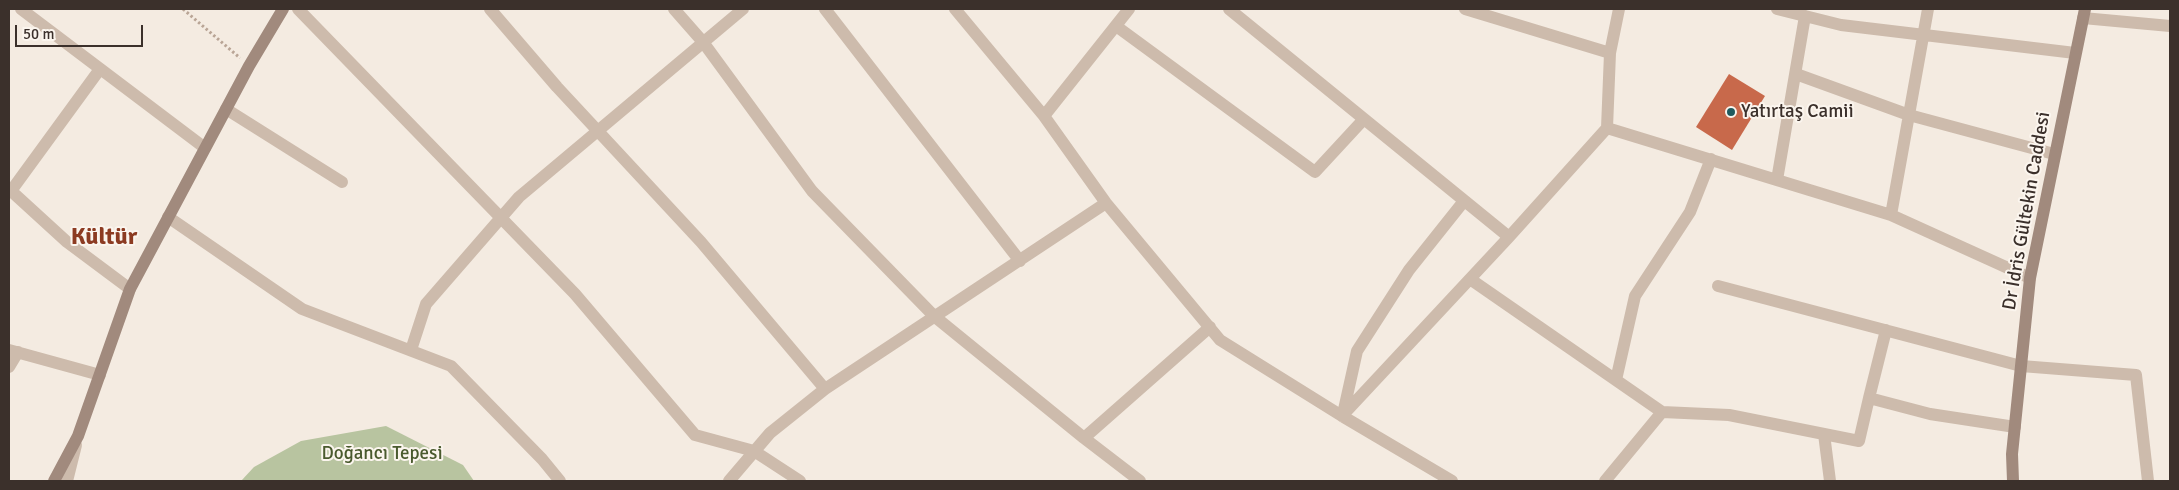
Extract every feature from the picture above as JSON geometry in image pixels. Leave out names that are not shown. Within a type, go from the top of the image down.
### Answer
[{"type":"street","points":[[21,9],[205,148]]},
{"type":"street","points":[[67,481],[78,436],[130,289],[249,66],[283,9]]},
{"type":"street","points":[[298,9],[574,294],[695,435],[754,451],[800,481]]},
{"type":"street","points":[[674,9],[703,42],[812,191],[934,316],[1140,481]]},
{"type":"street","points":[[411,350],[426,304],[519,197],[743,9]]},
{"type":"street","points":[[825,9],[1020,261]]},
{"type":"street","points":[[955,9],[1044,116],[1106,203],[1220,340],[1342,416],[1452,481]]},
{"type":"street","points":[[1044,116],[1128,9]]},
{"type":"street","points":[[1229,9],[1509,237]]},
{"type":"street","points":[[1466,9],[1610,54]]},
{"type":"street","points":[[1342,416],[1509,237],[1607,128],[1610,54],[1619,9]]},
{"type":"street","points":[[1777,9],[1841,25],[2076,53]]},
{"type":"street","points":[[1891,215],[1928,9]]},
{"type":"street","points":[[494,10],[598,130],[701,242],[825,389]]},
{"type":"street","points":[[2084,14],[2170,26]]},
{"type":"street","name":"Dr İdris Gültekin Caddesi","points":[[2013,481],[2012,454],[2030,278],[2084,14]]},
{"type":"street","points":[[1777,180],[1805,16]]},
{"type":"street","points":[[1116,26],[1315,172],[1364,119]]},
{"type":"street","points":[[100,69],[10,190],[67,242],[130,289]]},
{"type":"street","points":[[1796,74],[1908,115],[2054,154]]},
{"type":"street","points":[[226,110],[342,182]]},
{"type":"street","points":[[1607,128],[1891,215],[2030,278]]},
{"type":"street","points":[[1616,380],[1635,296],[1690,212],[1711,159]]},
{"type":"street","points":[[1342,416],[1357,352],[1409,270],[1464,201]]},
{"type":"street","points":[[729,481],[770,433],[825,389],[1106,203]]},
{"type":"street","points":[[168,217],[302,309],[451,366],[542,459],[560,481]]},
{"type":"street","points":[[1470,279],[1662,412],[1729,415],[1859,441],[1886,330]]},
{"type":"street","points":[[1718,286],[2021,366],[2136,375],[2148,481]]},
{"type":"street","points":[[1084,438],[1210,327]]},
{"type":"street","points":[[9,367],[13,351],[100,375]]},
{"type":"street","points":[[1869,398],[1930,414],[2015,427]]},
{"type":"street","points":[[1605,481],[1662,412]]},
{"type":"street","points":[[1824,434],[1830,481]]},
{"type":"street","points":[[54,481],[78,436]]},
{"type":"path","points":[[183,9],[249,66]]},
{"type":"green space","name":"Doğancı Tepesi","points":[[386,426],[463,465],[474,481],[241,481],[254,467],[301,441]]},
{"type":"building","name":"Yatırtaş Camii","points":[[1729,74],[1765,96],[1732,150],[1696,127]]},
{"type":"place","name":"Yatırtaş Camii","points":[[1731,112]]},
{"type":"district","name":"Kültür","points":[[104,238]]}]
